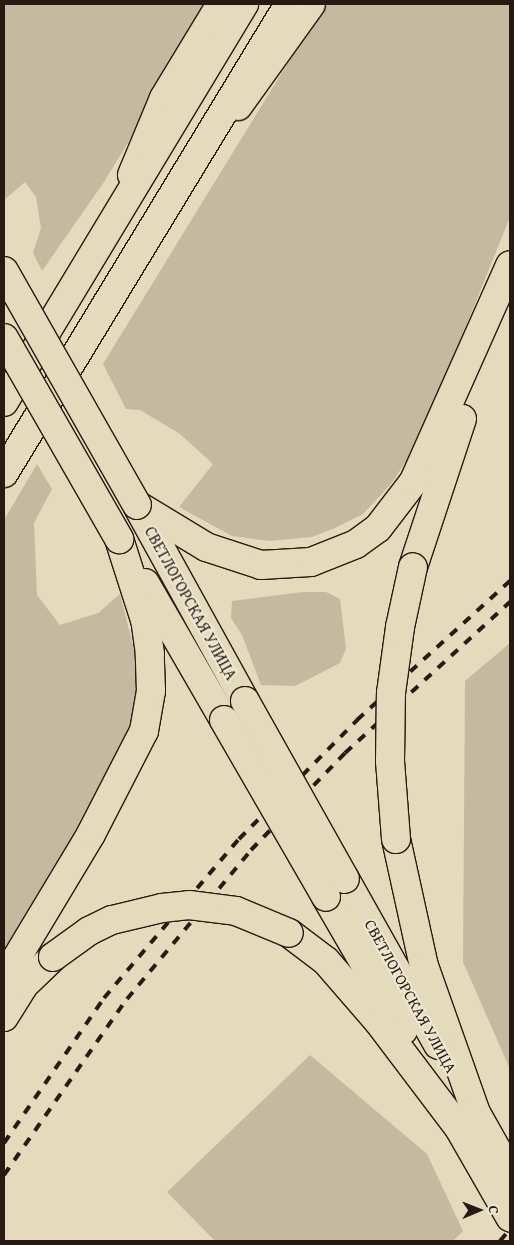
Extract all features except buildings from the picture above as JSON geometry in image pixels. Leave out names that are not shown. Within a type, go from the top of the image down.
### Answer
[{"type":"main road","points":[[111,224],[164,98],[221,4]]},
{"type":"main road","points":[[4,402],[244,4]]},
{"type":"main road","points":[[4,473],[289,4]]},
{"type":"main road","points":[[192,165],[281,50],[312,4]]},
{"type":"main road","points":[[137,505],[206,547],[261,565],[312,562],[356,544],[378,528],[414,481],[510,265]]},
{"type":"main road","name":"СВЕТЛОГОРСКАЯ УЛИЦА","points":[[4,271],[137,505],[245,701],[335,888]]},
{"type":"main road","points":[[510,306],[457,431],[414,567],[400,627],[391,692],[396,839],[424,966],[468,1121],[510,1218]]},
{"type":"main road","points":[[4,383],[59,310]]},
{"type":"main road","points":[[4,338],[119,539],[145,620],[150,654],[151,691],[144,731],[91,834],[4,979]]},
{"type":"main road","name":"СВЕТЛОГОРСКАЯ УЛИЦА","points":[[119,539],[224,720],[335,888],[468,1121]]},
{"type":"main road","points":[[4,1016],[23,986],[53,957],[104,924],[162,908],[189,905],[236,911],[290,933],[326,961],[468,1121],[510,1173]]},
{"type":"shaded area","points":[[4,4],[212,4],[104,182],[42,271],[33,253],[41,228],[36,197],[25,182],[4,200]]},
{"type":"shaded area","points":[[324,4],[510,4],[510,217],[448,371],[409,457],[391,484],[363,514],[312,537],[269,541],[232,536],[179,507],[213,464],[180,434],[140,410],[126,409],[103,364]]},
{"type":"shaded area","points":[[37,464],[52,489],[34,523],[37,595],[60,625],[98,613],[120,594],[137,661],[138,694],[132,730],[108,777],[4,949],[4,520]]},
{"type":"shaded area","points":[[303,592],[326,592],[340,599],[346,649],[340,663],[295,686],[261,685],[242,635],[231,618],[232,601]]},
{"type":"shaded area","points":[[510,643],[510,1069],[463,962],[465,681]]},
{"type":"shaded area","points":[[310,1055],[427,1154],[463,1231],[453,1241],[215,1241],[167,1192]]},
{"type":"railway","points":[[4,1143],[104,998],[239,839],[357,720],[510,581]]},
{"type":"railway","points":[[4,1175],[127,999],[251,850],[345,753],[510,602]]},
{"type":"railway","points":[[500,1241],[510,1229]]}]
